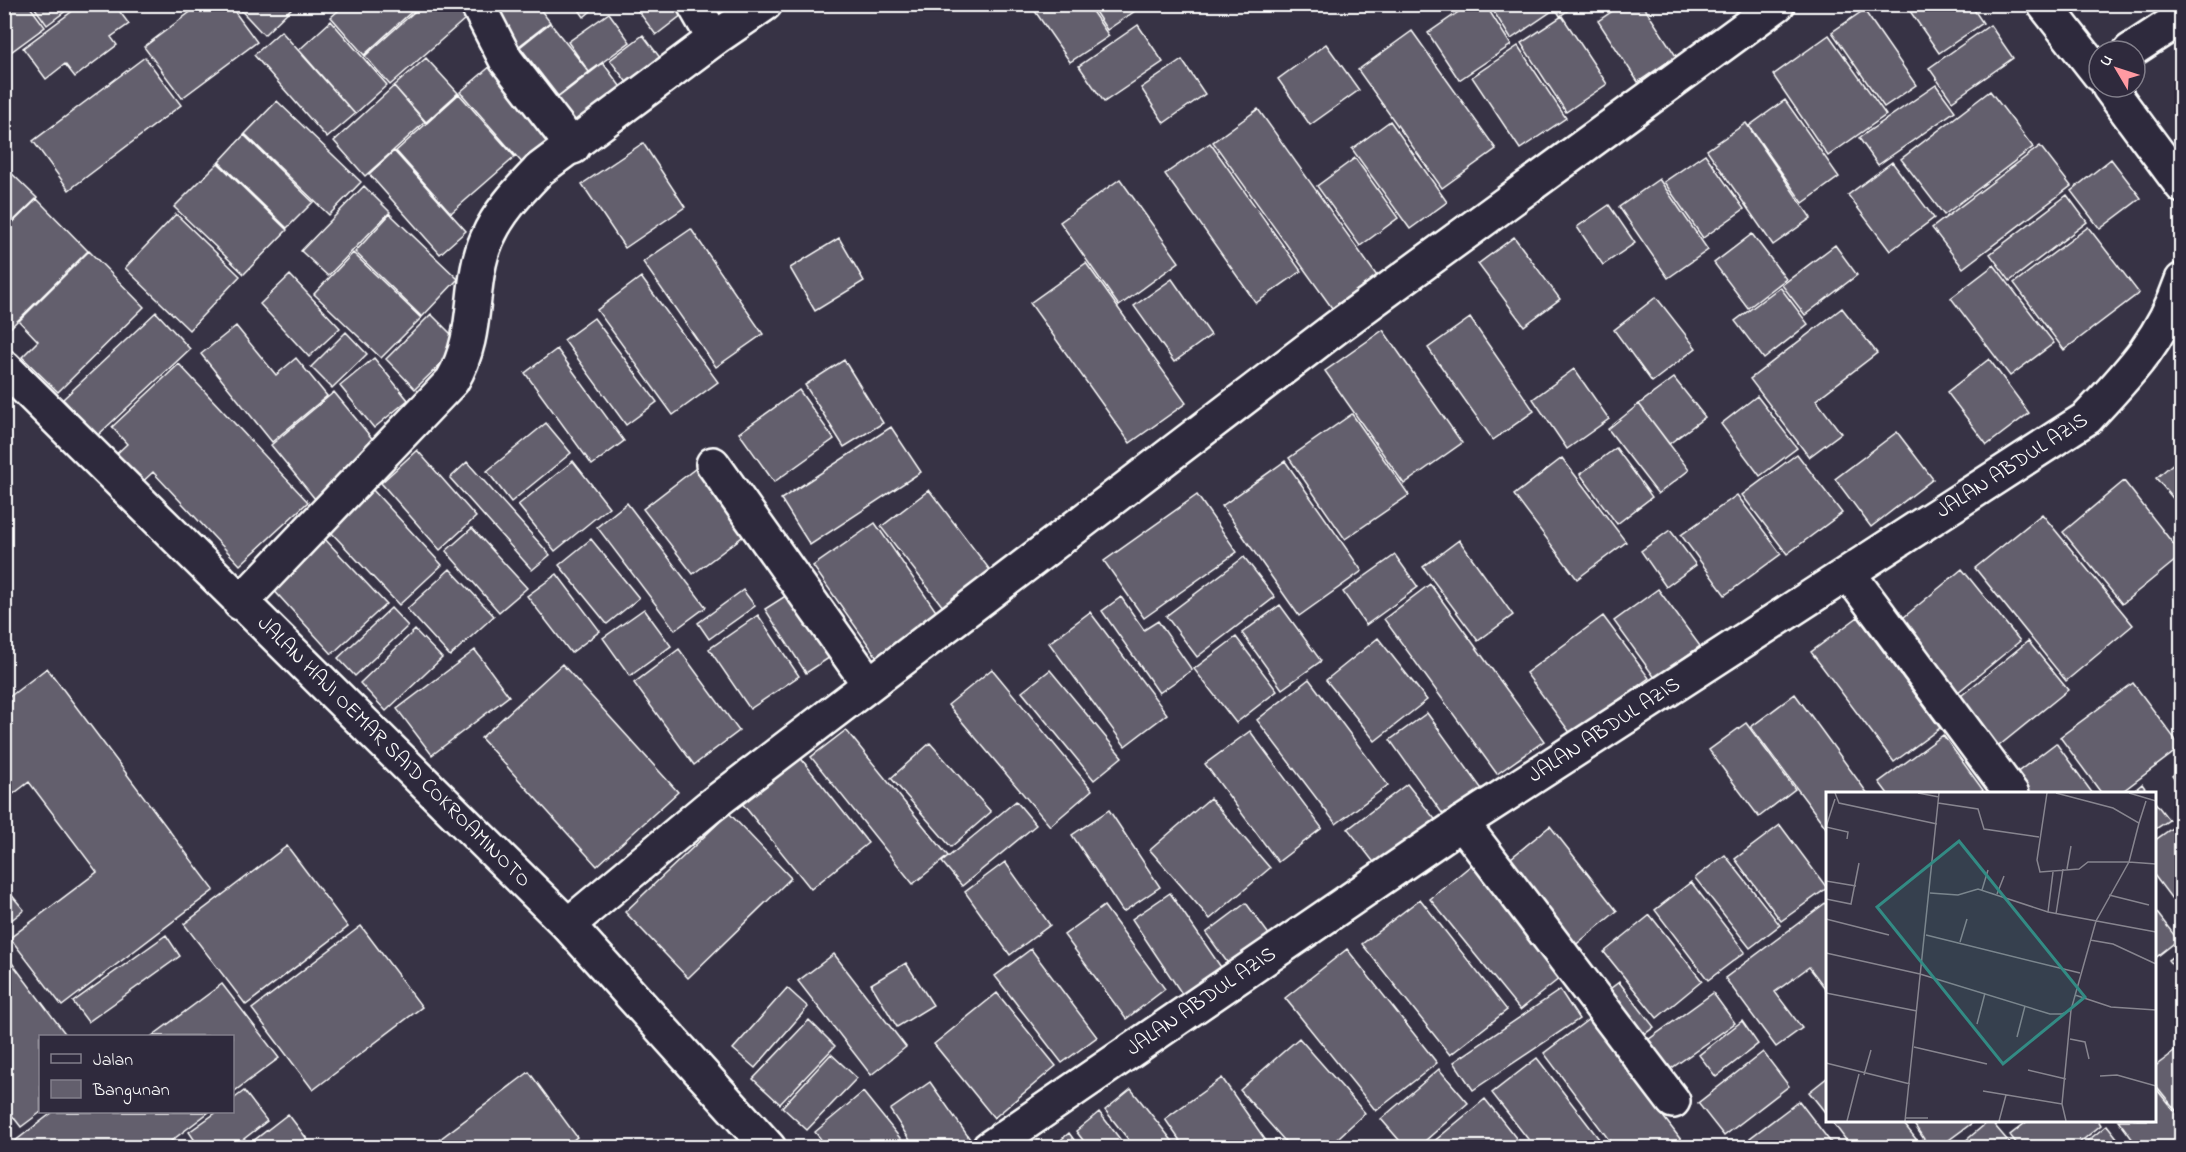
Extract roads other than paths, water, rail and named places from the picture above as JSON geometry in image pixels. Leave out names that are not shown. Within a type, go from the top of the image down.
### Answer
[{"type":"street","points":[[477,4],[506,60],[573,147]]},
{"type":"street","points":[[694,4],[714,39]]},
{"type":"street","points":[[240,603],[452,381],[467,350],[474,314],[478,268],[486,240],[515,195],[540,169],[573,147],[714,39],[765,4]]},
{"type":"street","points":[[567,925],[709,807],[1337,327],[1778,4]]},
{"type":"street","points":[[2044,4],[2087,58]]},
{"type":"street","points":[[2147,40],[2181,17]]},
{"type":"street","points":[[2118,99],[2181,186]]},
{"type":"street","name":"JALAN ABDUL AZIS","points":[[989,1148],[1462,823],[2087,418],[2138,364],[2170,314],[2181,280]]},
{"type":"street","name":"JALAN HAJI OEMAR SAID COKROAMINOTO","points":[[4,367],[567,925],[769,1148]]},
{"type":"street","points":[[713,464],[869,684]]},
{"type":"street","points":[[1849,574],[2011,792]]},
{"type":"street","points":[[1462,823],[1673,1101]]}]
